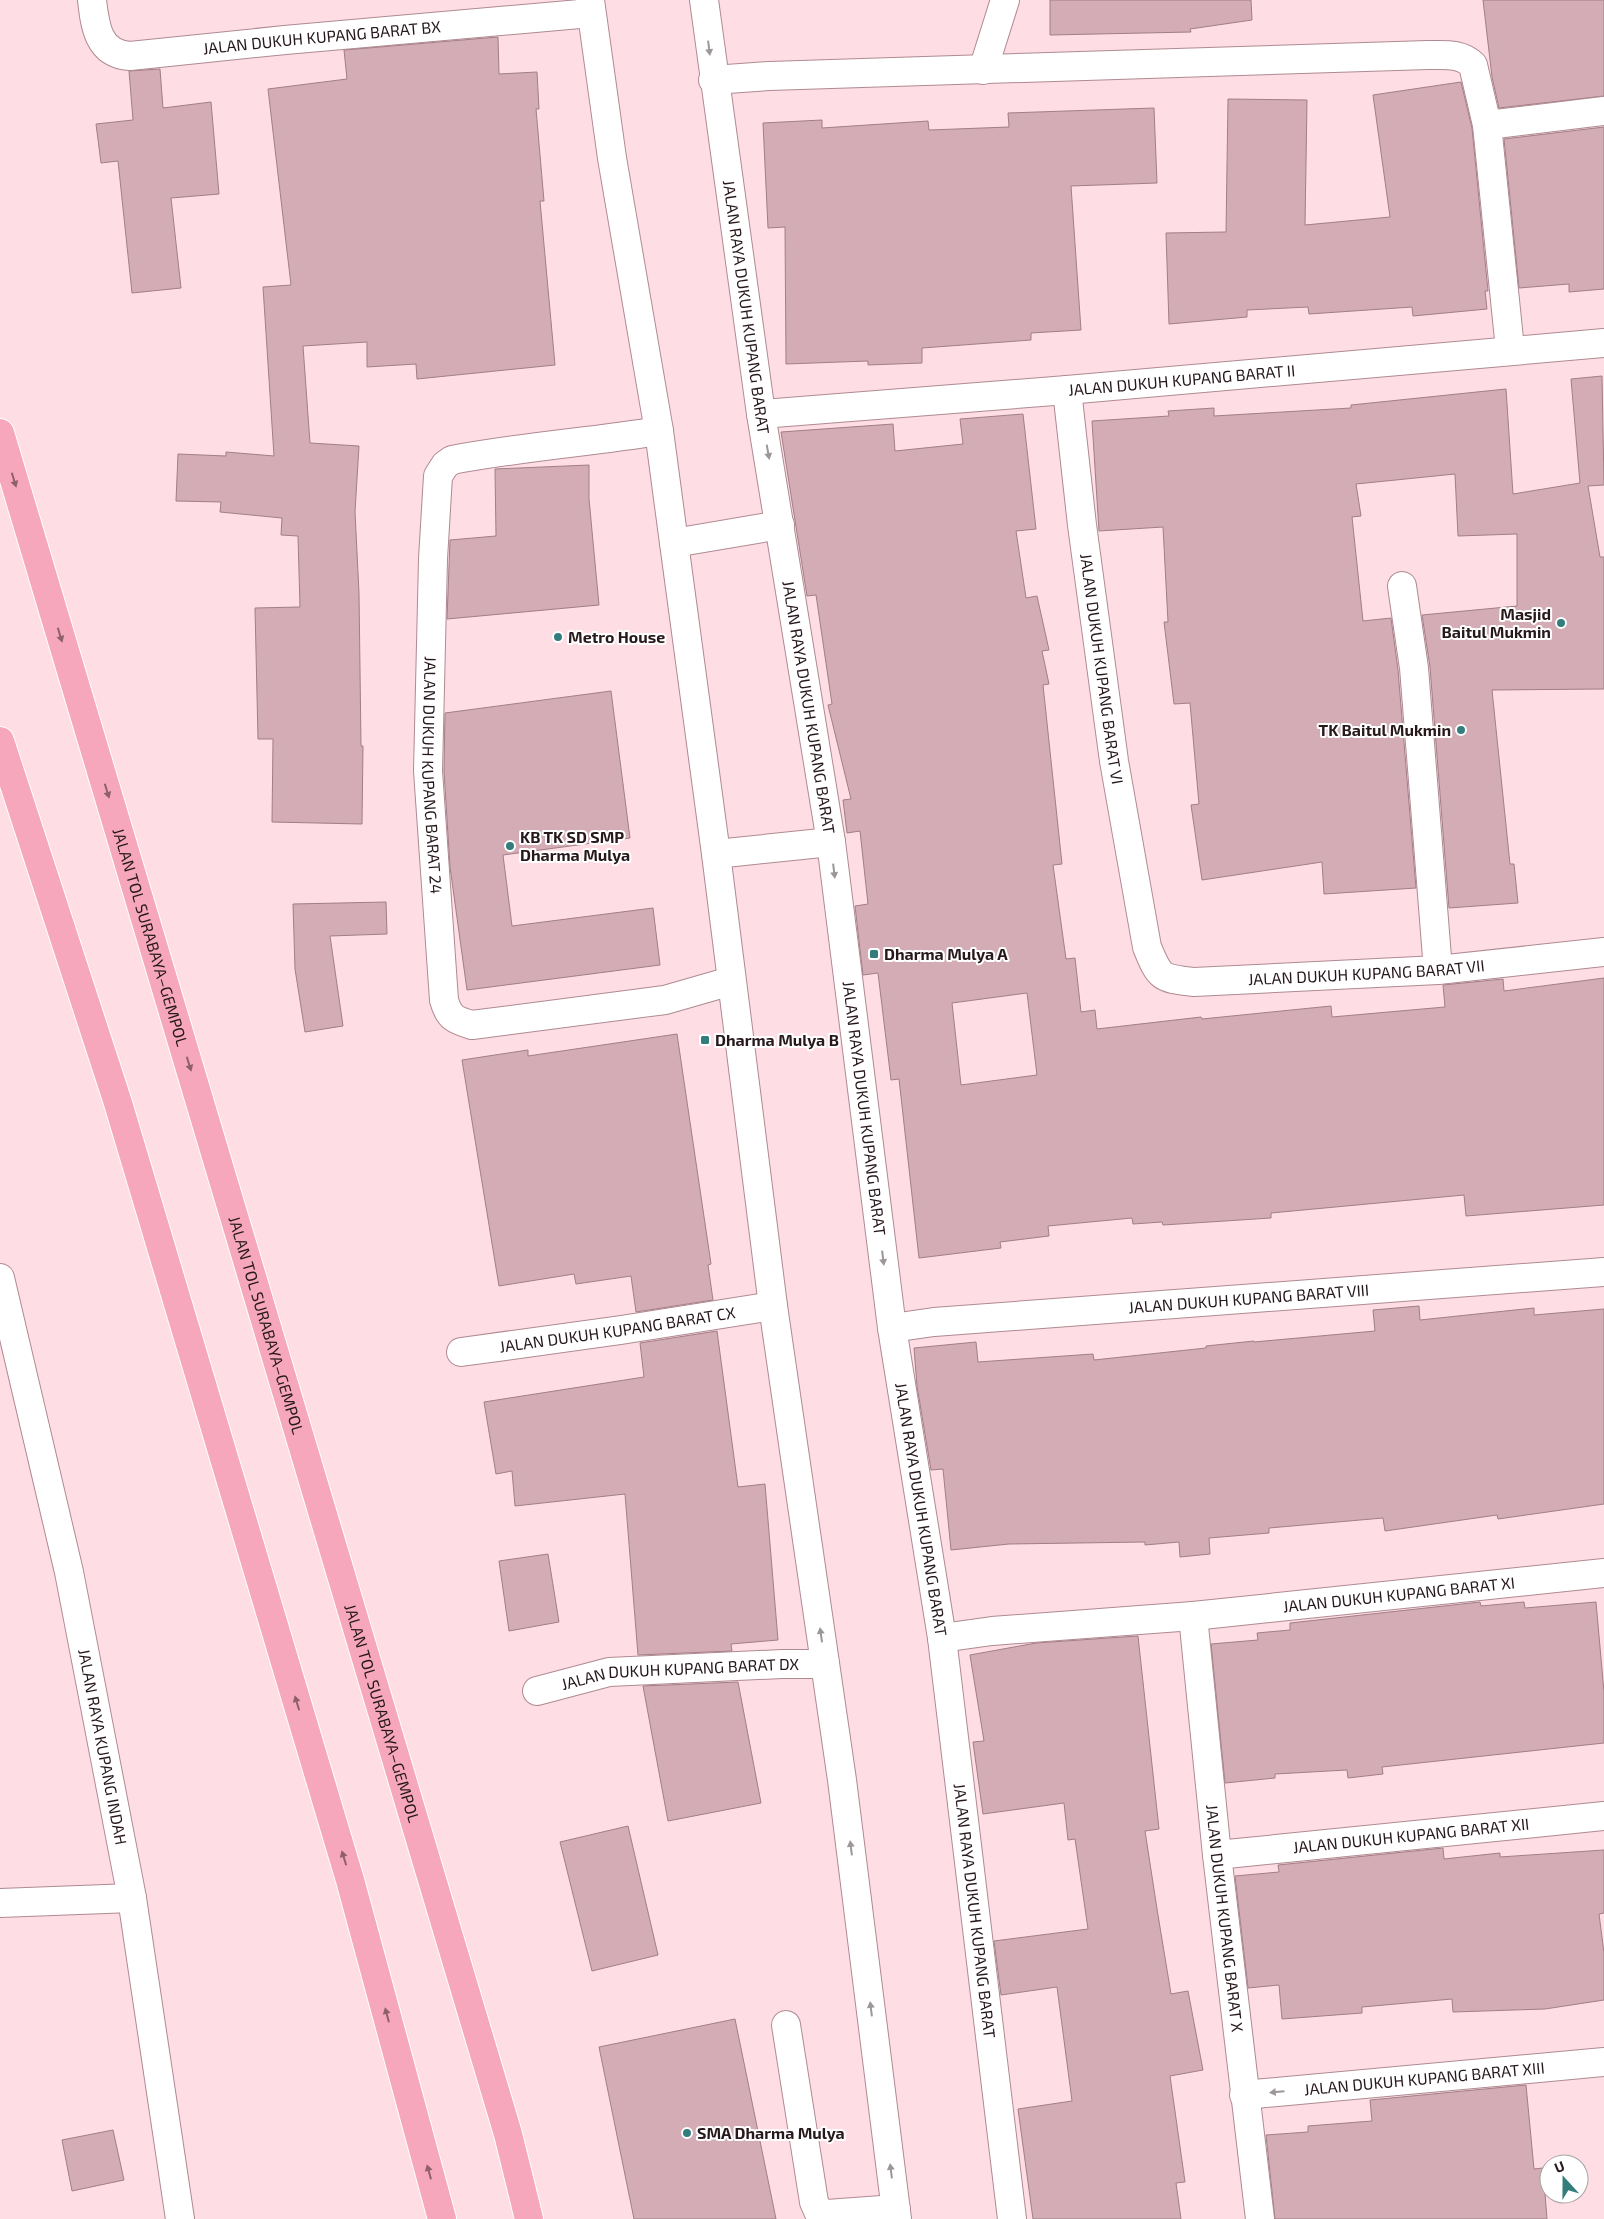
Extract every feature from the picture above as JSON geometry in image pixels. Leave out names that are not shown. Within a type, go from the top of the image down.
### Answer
[{"type":"highway","name":"JALAN TOL SURABAYA–GEMPOL","points":[[0,433],[508,2134],[529,2219]]},
{"type":"highway","points":[[0,741],[118,1103],[347,1870],[442,2219]]},
{"type":"street","name":"JALAN DUKUH KUPANG BARAT BX","points":[[92,0],[94,22],[100,41],[111,52],[130,56],[590,7]]},
{"type":"street","name":"JALAN RAYA DUKUH KUPANG BARAT","points":[[704,0],[713,80],[761,414],[831,842],[892,1328],[942,1638],[1012,2219]]},
{"type":"street","points":[[983,70],[1005,0]]},
{"type":"street","points":[[590,7],[612,158],[659,432],[716,854],[773,1306],[842,1780],[896,2214],[827,2214],[818,2211],[814,2202],[786,2025]]},
{"type":"street","points":[[713,80],[1455,55],[1467,59],[1473,66],[1487,125],[1510,349]]},
{"type":"street","points":[[1487,125],[1604,111]]},
{"type":"street","name":"JALAN DUKUH KUPANG BARAT II","points":[[761,414],[1067,390],[1510,349],[1604,343]]},
{"type":"street","name":"JALAN DUKUH KUPANG BARAT VI","points":[[1067,390],[1082,525],[1114,762],[1148,947]]},
{"type":"street","name":"JALAN DUKUH KUPANG BARAT 24","points":[[659,432],[596,441],[505,450],[452,460],[445,465],[438,476],[433,559],[428,771],[444,1000],[448,1013],[458,1021],[472,1025],[665,1000],[731,981]]},
{"type":"street","points":[[674,543],[780,525]]},
{"type":"street","points":[[1402,586],[1414,668],[1438,970]]},
{"type":"street","points":[[716,854],[831,842]]},
{"type":"street","name":"JALAN DUKUH KUPANG BARAT VII","points":[[1148,947],[1156,970],[1167,979],[1194,982],[1438,970],[1604,952]]},
{"type":"street","name":"JALAN DUKUH KUPANG BARAT VIII","points":[[892,1328],[934,1322],[1604,1272]]},
{"type":"street","name":"JALAN RAYA KUPANG INDAH","points":[[0,1278],[69,1572],[132,1898],[180,2219]]},
{"type":"street","name":"JALAN DUKUH KUPANG BARAT CX","points":[[461,1352],[622,1330],[773,1306]]},
{"type":"street","name":"JALAN DUKUH KUPANG BARAT XI","points":[[942,1638],[992,1631],[1193,1616],[1604,1573]]},
{"type":"street","name":"JALAN DUKUH KUPANG BARAT X","points":[[1193,1616],[1217,1855],[1260,2219]]},
{"type":"street","name":"JALAN DUKUH KUPANG BARAT DX","points":[[537,1691],[609,1672],[782,1664],[825,1664]]},
{"type":"street","name":"JALAN DUKUH KUPANG BARAT XII","points":[[1217,1855],[1604,1816]]},
{"type":"street","points":[[0,1903],[132,1898]]},
{"type":"street","name":"JALAN DUKUH KUPANG BARAT XIII","points":[[1244,2094],[1604,2062]]},
{"type":"building","points":[[1050,0],[1251,0],[1252,20],[1190,29],[1191,32],[1050,35]]},
{"type":"building","points":[[1483,0],[1604,0],[1604,96],[1499,108],[1492,77]]},
{"type":"building","points":[[498,37],[499,74],[537,72],[539,109],[536,109],[544,201],[540,201],[555,365],[417,379],[416,364],[367,367],[367,342],[303,346],[310,443],[359,446],[355,512],[359,593],[361,746],[363,746],[362,824],[272,822],[273,739],[258,739],[255,608],[300,607],[298,536],[281,535],[282,518],[220,512],[221,502],[176,501],[178,454],[226,456],[226,452],[274,456],[263,287],[291,285],[268,89],[347,79],[344,50]]},
{"type":"building","points":[[160,69],[163,108],[211,102],[219,194],[171,198],[181,288],[132,293],[118,161],[101,163],[96,124],[133,120],[129,71]]},
{"type":"building","points":[[1461,82],[1472,128],[1488,291],[1485,291],[1487,309],[1413,316],[1412,307],[1309,314],[1308,307],[1247,310],[1247,317],[1169,324],[1166,233],[1226,232],[1228,99],[1307,100],[1305,225],[1390,217],[1373,95]]},
{"type":"building","points":[[1154,108],[1157,183],[1071,186],[1081,330],[1031,333],[1031,340],[922,348],[922,363],[868,365],[868,361],[786,364],[785,227],[768,228],[763,123],[822,120],[822,128],[928,121],[929,130],[1009,127],[1008,113]]},
{"type":"building","points":[[1604,127],[1604,289],[1569,292],[1569,284],[1519,288],[1504,139]]},
{"type":"building","points":[[1602,376],[1604,485],[1588,486],[1600,557],[1604,557],[1604,689],[1492,690],[1510,864],[1514,864],[1518,903],[1449,908],[1430,667],[1422,615],[1517,606],[1517,534],[1458,536],[1455,474],[1356,484],[1361,516],[1352,517],[1363,621],[1391,618],[1398,670],[1416,888],[1324,894],[1322,862],[1202,880],[1191,805],[1199,804],[1190,703],[1174,704],[1164,622],[1168,622],[1163,527],[1099,531],[1092,421],[1169,416],[1168,411],[1214,408],[1214,416],[1351,408],[1351,405],[1506,389],[1513,494],[1580,483],[1571,379]]},
{"type":"building","points":[[1023,414],[1036,529],[1016,531],[1026,598],[1037,596],[1049,650],[1042,651],[1049,684],[1043,685],[1062,864],[1053,865],[1066,959],[1075,958],[1081,1012],[1095,1010],[1097,1029],[1201,1017],[1202,1019],[1331,1006],[1332,1017],[1445,1007],[1443,985],[1503,979],[1504,991],[1604,978],[1604,1205],[1466,1216],[1464,1195],[1271,1213],[1271,1218],[1163,1225],[1162,1222],[1133,1224],[1132,1218],[1048,1226],[1049,1236],[1000,1242],[1001,1248],[919,1258],[899,1079],[891,1080],[878,973],[863,975],[855,906],[868,904],[860,831],[847,833],[843,800],[851,799],[828,705],[832,704],[816,595],[807,596],[781,432],[893,424],[895,451],[963,444],[960,419]],"holes":[[[1027,993],[1037,1075],[961,1085],[952,1003]]]},
{"type":"building","points":[[589,465],[589,499],[599,605],[447,619],[450,540],[496,536],[495,469]]},
{"type":"building","name":"KB TK SD SMP Dharma Mulya","points":[[611,691],[630,838],[503,855],[512,926],[653,908],[660,965],[467,990],[450,867],[444,771],[445,713]]},
{"type":"building","points":[[386,902],[387,934],[330,936],[343,1026],[305,1032],[295,969],[293,904]]},
{"type":"building","points":[[677,1034],[711,1264],[708,1265],[713,1300],[636,1312],[631,1276],[576,1284],[574,1274],[499,1286],[462,1060],[528,1050],[528,1056]]},
{"type":"building","points":[[1419,1306],[1420,1320],[1534,1308],[1534,1315],[1604,1309],[1604,1504],[1498,1519],[1497,1515],[1385,1531],[1383,1518],[1269,1528],[1269,1533],[1209,1538],[1210,1554],[1180,1557],[1179,1542],[1145,1545],[1145,1542],[1009,1544],[951,1550],[943,1469],[931,1470],[917,1386],[914,1348],[976,1342],[978,1362],[1093,1354],[1094,1360],[1254,1341],[1375,1331],[1373,1310]]},
{"type":"building","points":[[717,1331],[738,1487],[765,1484],[778,1640],[731,1644],[732,1651],[638,1655],[625,1494],[515,1506],[512,1471],[496,1474],[484,1402],[644,1377],[640,1343]]},
{"type":"building","points":[[548,1554],[559,1622],[509,1631],[499,1561]]},
{"type":"building","points":[[1480,1602],[1481,1606],[1524,1602],[1525,1608],[1596,1602],[1604,1692],[1604,1743],[1382,1767],[1383,1774],[1348,1778],[1347,1770],[1275,1774],[1275,1778],[1225,1783],[1211,1644],[1258,1640],[1257,1633],[1290,1630],[1290,1623]]},
{"type":"building","points":[[1138,1636],[1159,1829],[1145,1831],[1171,1994],[1188,1991],[1203,2070],[1170,2076],[1185,2182],[1176,2183],[1181,2219],[1033,2219],[1018,2109],[1072,2101],[1057,1987],[1001,1995],[994,1941],[1088,1929],[1075,1839],[1068,1840],[1064,1803],[983,1814],[973,1742],[984,1741],[970,1655],[1036,1643]]},
{"type":"building","points":[[738,1682],[761,1803],[668,1821],[643,1686]]},
{"type":"building","points":[[628,1826],[658,1955],[592,1971],[560,1842]]},
{"type":"building","points":[[1443,1848],[1444,1859],[1500,1853],[1500,1857],[1604,1850],[1604,1913],[1599,1914],[1604,1953],[1604,2000],[1545,2009],[1453,2012],[1452,1999],[1362,2007],[1362,2013],[1282,2019],[1279,1985],[1248,1988],[1235,1876],[1279,1872],[1278,1865]]},
{"type":"building","name":"SMA Dharma Mulya","points":[[735,2019],[776,2219],[634,2219],[599,2047]]},
{"type":"building","points":[[1526,2085],[1534,2169],[1539,2168],[1539,2204],[1546,2204],[1547,2219],[1275,2219],[1266,2135],[1308,2132],[1308,2126],[1372,2121],[1370,2100]]},
{"type":"building","points":[[113,2130],[124,2180],[72,2191],[62,2140]]},
{"type":"place","name":"Masjid Baitul Mukmin","points":[[1561,623]]},
{"type":"place","name":"Metro House","points":[[558,637]]},
{"type":"place","name":"TK Baitul Mukmin","points":[[1461,730]]},
{"type":"place","name":"KB TK SD SMP Dharma Mulya","points":[[510,846]]},
{"type":"place","name":"Dharma Mulya A","points":[[874,954]]},
{"type":"place","name":"Dharma Mulya B","points":[[705,1040]]},
{"type":"place","name":"SMA Dharma Mulya","points":[[687,2133]]}]
